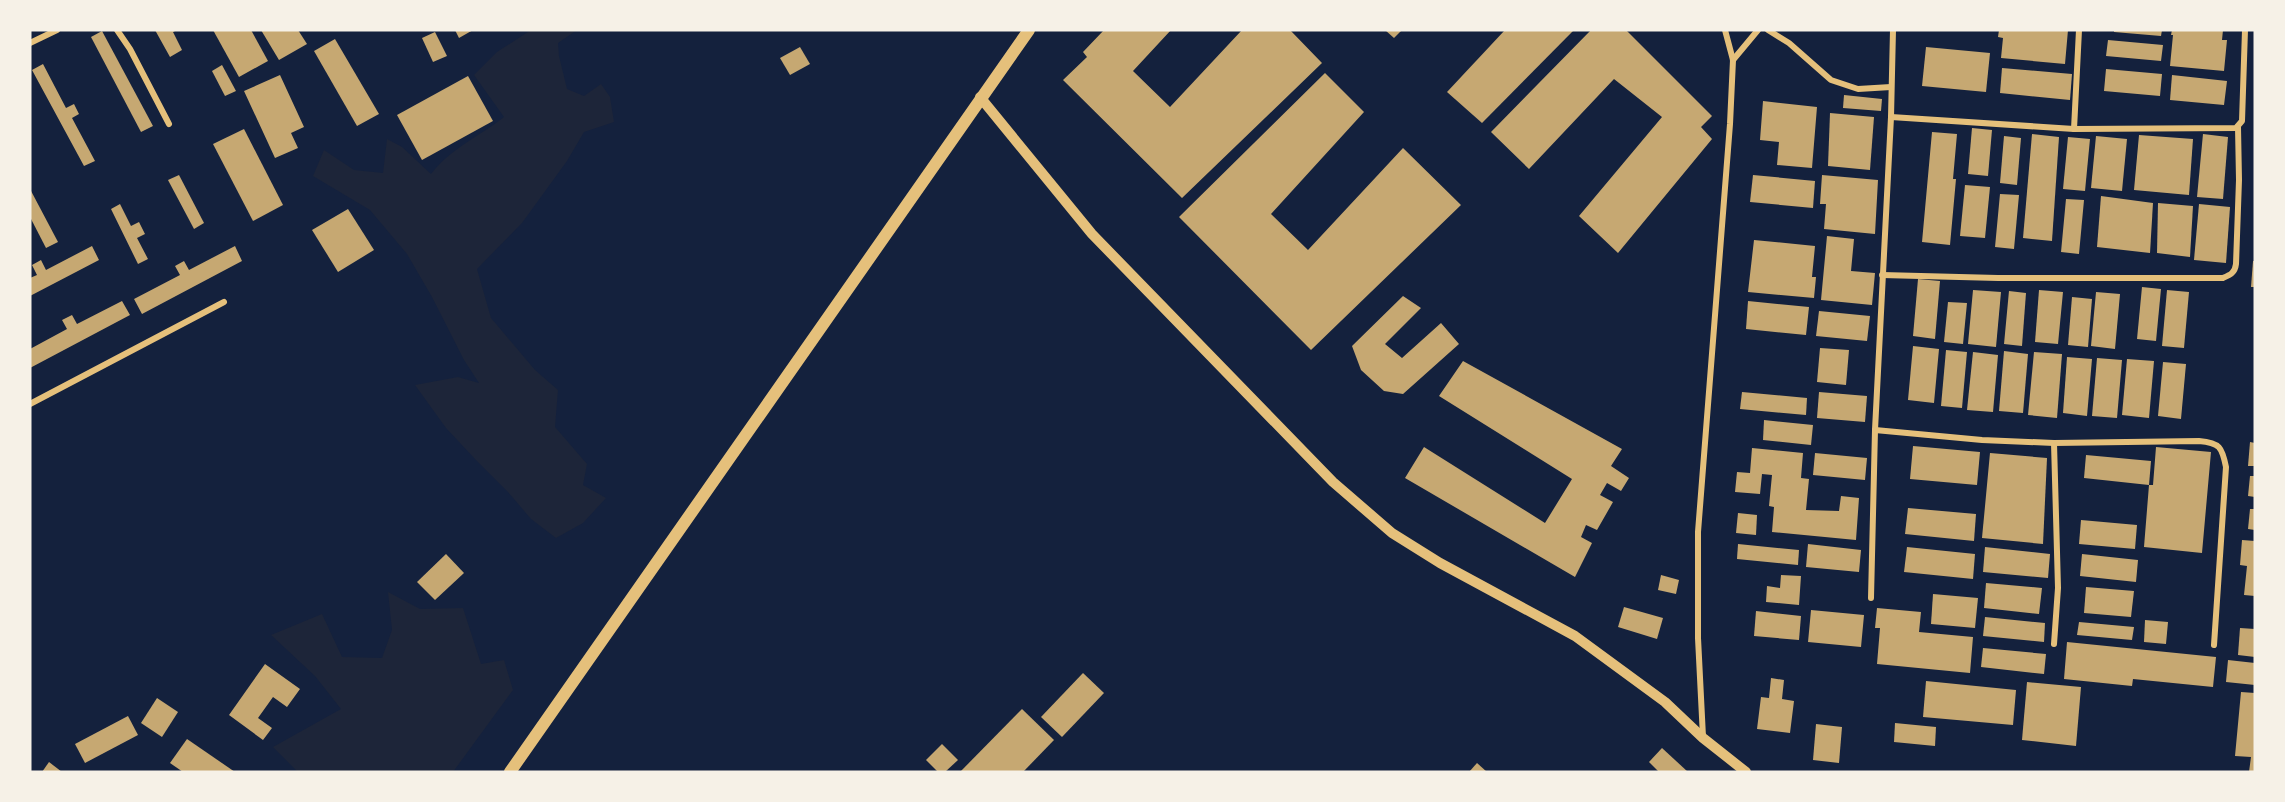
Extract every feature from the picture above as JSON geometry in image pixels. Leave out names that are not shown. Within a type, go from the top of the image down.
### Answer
[{"type":"main road","points":[[510,772],[1029,30]]},
{"type":"street","points":[[30,43],[57,30]]},
{"type":"street","points":[[117,30],[130,49],[169,124]]},
{"type":"street","points":[[1703,738],[1698,638],[1698,532],[1730,124],[1733,60],[1725,30]]},
{"type":"street","points":[[1733,60],[1758,30]]},
{"type":"street","points":[[1768,30],[1789,43],[1831,81],[1858,89],[1892,87]]},
{"type":"street","points":[[1871,598],[1875,430],[1891,117],[1893,30]]},
{"type":"street","points":[[2074,129],[2079,30]]},
{"type":"street","points":[[1882,275],[2147,279],[2229,276],[2236,269],[2239,191],[2238,127],[2241,121],[2245,30]]},
{"type":"street","points":[[980,97],[1092,234],[1333,482],[1392,533],[1575,636],[1665,702],[1703,738],[1746,772]]},
{"type":"street","points":[[1891,117],[2074,129],[2238,127]]},
{"type":"street","points":[[30,404],[224,303]]},
{"type":"street","points":[[1875,430],[1982,440],[2054,443],[2199,441],[2212,442],[2219,446],[2223,452],[2226,467],[2214,645]]},
{"type":"street","points":[[2054,443],[2058,588],[2054,644]]},
{"type":"shaded area","points":[[531,30],[577,30],[558,43],[567,89],[584,96],[601,84],[610,97],[614,122],[584,132],[567,161],[522,223],[477,269],[491,318],[535,370],[558,390],[555,427],[587,464],[583,485],[606,498],[583,523],[556,538],[531,519],[446,428],[415,385],[458,377],[479,383],[464,360],[407,254],[370,210],[313,176],[324,150],[354,170],[383,173],[387,139],[402,147],[431,174],[447,157],[504,117],[474,75],[497,52]]},
{"type":"shaded area","points":[[388,592],[420,609],[463,608],[481,664],[504,660],[513,690],[453,772],[298,772],[273,747],[341,709],[315,676],[271,635],[322,614],[342,657],[382,658],[392,630]]},
{"type":"building","points":[[155,30],[177,30],[173,32],[182,50],[170,57]]},
{"type":"building","points":[[213,30],[251,30],[268,61],[239,77]]},
{"type":"building","points":[[261,30],[298,30],[307,44],[279,60]]},
{"type":"building","points":[[455,30],[473,30],[459,38]]},
{"type":"building","points":[[1104,30],[1171,30],[1133,71],[1170,107],[1242,30],[1290,30],[1322,63],[1182,198],[1063,80],[1087,57],[1083,52]]},
{"type":"building","points":[[1385,30],[1402,30],[1394,38]]},
{"type":"building","points":[[1505,30],[1574,30],[1482,123],[1447,92]]},
{"type":"building","points":[[1591,30],[1626,30],[1712,116],[1701,127],[1712,139],[1618,253],[1579,216],[1662,117],[1614,79],[1529,169],[1491,132]]},
{"type":"building","points":[[1999,30],[2068,30],[2065,64],[2001,58],[2003,38],[1998,37]]},
{"type":"building","points":[[2114,30],[2162,30],[2161,36],[2114,32]]},
{"type":"building","points":[[2172,30],[2223,30],[2222,40],[2227,40],[2224,71],[2170,66]]},
{"type":"building","points":[[102,31],[153,126],[141,132],[91,37]]},
{"type":"building","points":[[435,32],[447,56],[433,62],[422,38]]},
{"type":"building","points":[[335,39],[379,114],[357,126],[314,51]]},
{"type":"building","points":[[2108,40],[2163,45],[2161,61],[2106,56]]},
{"type":"building","points":[[800,47],[810,64],[790,75],[780,58]]},
{"type":"building","points":[[1926,47],[1990,53],[1986,92],[1922,86]]},
{"type":"building","points":[[43,64],[66,108],[74,104],[79,114],[72,118],[95,161],[84,166],[32,70]]},
{"type":"building","points":[[222,65],[236,91],[225,96],[212,71]]},
{"type":"building","points":[[2002,68],[2072,74],[2070,100],[2000,93]]},
{"type":"building","points":[[2106,69],[2162,74],[2160,96],[2104,91]]},
{"type":"building","points":[[1325,73],[1364,112],[1271,214],[1308,250],[1403,148],[1461,205],[1311,350],[1179,217]]},
{"type":"building","points":[[280,75],[304,127],[291,133],[298,148],[275,158],[244,91]]},
{"type":"building","points":[[2172,75],[2227,81],[2224,105],[2170,100]]},
{"type":"building","points":[[468,76],[493,121],[422,160],[397,115]]},
{"type":"building","points":[[1844,95],[1882,99],[1881,111],[1843,108]]},
{"type":"building","points":[[1763,101],[1817,107],[1812,168],[1777,165],[1779,142],[1760,140]]},
{"type":"building","points":[[1830,113],[1874,117],[1870,170],[1828,166]]},
{"type":"building","points":[[1972,128],[1992,130],[1988,176],[1968,174]]},
{"type":"building","points":[[244,129],[283,205],[253,221],[213,144]]},
{"type":"building","points":[[1932,132],[1957,134],[1953,179],[1956,179],[1950,245],[1922,242]]},
{"type":"building","points":[[2032,134],[2059,137],[2052,241],[2023,238]]},
{"type":"building","points":[[2203,134],[2228,137],[2223,199],[2197,197]]},
{"type":"building","points":[[2139,135],[2193,139],[2189,195],[2134,190]]},
{"type":"building","points":[[2004,136],[2021,138],[2017,185],[2000,183]]},
{"type":"building","points":[[2096,136],[2127,139],[2122,191],[2091,188]]},
{"type":"building","points":[[2068,137],[2090,139],[2085,191],[2063,189]]},
{"type":"building","points":[[179,175],[204,223],[194,229],[168,180]]},
{"type":"building","points":[[1753,175],[1815,181],[1813,208],[1750,202]]},
{"type":"building","points":[[1822,175],[1878,180],[1875,234],[1824,229],[1826,204],[1820,204]]},
{"type":"building","points":[[1965,185],[1990,187],[1985,238],[1960,236]]},
{"type":"building","points":[[30,189],[58,242],[46,248],[30,217]]},
{"type":"building","points":[[2000,194],[2019,195],[2014,249],[1995,247]]},
{"type":"building","points":[[2101,196],[2153,203],[2150,253],[2097,247]]},
{"type":"building","points":[[2066,199],[2084,200],[2079,254],[2061,252]]},
{"type":"building","points":[[2158,203],[2193,206],[2190,257],[2157,253]]},
{"type":"building","points":[[120,204],[131,226],[139,222],[145,234],[137,238],[148,259],[138,264],[111,209]]},
{"type":"building","points":[[2199,204],[2230,207],[2226,263],[2194,260]]},
{"type":"building","points":[[348,209],[374,250],[338,272],[312,230]]},
{"type":"building","points":[[1827,236],[1854,239],[1851,271],[1875,273],[1872,305],[1821,300]]},
{"type":"building","points":[[1754,240],[1815,246],[1812,277],[1816,277],[1814,298],[1748,292]]},
{"type":"building","points":[[92,246],[99,260],[30,296],[30,278],[37,275],[32,265],[41,260],[46,270]]},
{"type":"building","points":[[235,246],[242,261],[142,314],[134,299],[180,275],[175,266],[184,261],[189,270]]},
{"type":"building","points":[[2253,261],[2255,261],[2255,287],[2251,287]]},
{"type":"building","points":[[1918,279],[1940,281],[1935,339],[1913,336]]},
{"type":"building","points":[[2142,287],[2161,289],[2156,341],[2137,339]]},
{"type":"building","points":[[1973,290],[2001,292],[1996,347],[1968,344]]},
{"type":"building","points":[[2039,290],[2063,292],[2058,344],[2035,342]]},
{"type":"building","points":[[2167,290],[2189,292],[2184,348],[2162,346]]},
{"type":"building","points":[[2009,291],[2026,293],[2022,346],[2004,344]]},
{"type":"building","points":[[2096,292],[2120,294],[2115,349],[2091,346]]},
{"type":"building","points":[[1403,296],[1421,308],[1385,344],[1402,358],[1441,323],[1459,344],[1403,394],[1384,391],[1361,370],[1352,346]]},
{"type":"building","points":[[2072,297],[2092,299],[2088,347],[2068,345]]},
{"type":"building","points":[[122,301],[130,315],[30,368],[30,349],[67,329],[62,320],[72,315],[77,324]]},
{"type":"building","points":[[1748,301],[1809,307],[1806,335],[1746,329]]},
{"type":"building","points":[[1948,302],[1967,303],[1963,344],[1944,342]]},
{"type":"building","points":[[1819,311],[1870,316],[1867,341],[1816,336]]},
{"type":"building","points":[[1913,346],[1939,349],[1934,403],[1908,400]]},
{"type":"building","points":[[1820,348],[1849,350],[1846,385],[1817,382]]},
{"type":"building","points":[[1946,350],[1967,352],[1962,408],[1941,406]]},
{"type":"building","points":[[2004,351],[2028,354],[2023,413],[1999,411]]},
{"type":"building","points":[[1973,352],[1998,355],[1993,412],[1967,410]]},
{"type":"building","points":[[2034,352],[2062,354],[2057,418],[2028,415]]},
{"type":"building","points":[[2067,357],[2092,359],[2087,416],[2063,413]]},
{"type":"building","points":[[2097,358],[2122,360],[2117,418],[2092,416]]},
{"type":"building","points":[[2127,359],[2154,361],[2149,418],[2122,415]]},
{"type":"building","points":[[1463,361],[1622,449],[1611,466],[1629,478],[1621,491],[1607,483],[1600,495],[1613,502],[1597,530],[1586,525],[1581,537],[1592,543],[1575,577],[1405,478],[1424,447],[1545,523],[1572,479],[1439,396]]},
{"type":"building","points":[[2163,362],[2186,364],[2181,419],[2158,416]]},
{"type":"building","points":[[1742,392],[1807,398],[1806,415],[1740,409]]},
{"type":"building","points":[[1819,392],[1867,396],[1865,422],[1817,418]]},
{"type":"building","points":[[1764,420],[1813,425],[1811,445],[1763,440]]},
{"type":"building","points":[[2250,442],[2255,443],[2255,466],[2248,466]]},
{"type":"building","points":[[1913,446],[1980,452],[1977,485],[1910,479]]},
{"type":"building","points":[[2156,447],[2211,452],[2202,553],[2144,547],[2149,485],[2153,485]]},
{"type":"building","points":[[1752,448],[1803,453],[1801,478],[1809,479],[1806,510],[1839,511],[1841,496],[1859,498],[1856,540],[1772,532],[1774,507],[1769,506],[1772,475],[1762,474],[1760,494],[1735,492],[1737,472],[1750,473]]},
{"type":"building","points":[[1815,453],[1867,458],[1865,480],[1813,475]]},
{"type":"building","points":[[1990,453],[2047,458],[2043,544],[1982,538]]},
{"type":"building","points":[[2086,455],[2151,461],[2149,485],[2084,478]]},
{"type":"building","points":[[2250,476],[2255,476],[2255,497],[2248,496]]},
{"type":"building","points":[[1908,508],[1976,514],[1974,541],[1905,534]]},
{"type":"building","points":[[2250,509],[2255,509],[2255,530],[2248,529]]},
{"type":"building","points":[[1738,513],[1757,515],[1756,535],[1736,533]]},
{"type":"building","points":[[2081,520],[2137,525],[2135,549],[2079,544]]},
{"type":"building","points":[[2242,540],[2255,541],[2255,596],[2244,595],[2247,566],[2240,565]]},
{"type":"building","points":[[1738,544],[1799,550],[1798,565],[1737,559]]},
{"type":"building","points":[[1808,544],[1861,550],[1859,572],[1806,567]]},
{"type":"building","points":[[1907,547],[1975,554],[1973,579],[1904,572]]},
{"type":"building","points":[[1985,547],[2050,554],[2048,578],[1983,572]]},
{"type":"building","points":[[446,554],[464,573],[435,600],[417,582]]},
{"type":"building","points":[[2082,554],[2138,560],[2136,582],[2080,576]]},
{"type":"building","points":[[1661,575],[1679,580],[1676,594],[1658,590]]},
{"type":"building","points":[[1781,575],[1801,576],[1799,605],[1766,602],[1767,586],[1780,588]]},
{"type":"building","points":[[1986,583],[2042,588],[2039,614],[1984,608]]},
{"type":"building","points":[[2086,587],[2134,591],[2131,617],[2084,613]]},
{"type":"building","points":[[1933,594],[1978,598],[1975,628],[1931,624]]},
{"type":"building","points":[[1624,607],[1663,618],[1657,639],[1618,627]]},
{"type":"building","points":[[1877,608],[1921,612],[1919,632],[1973,637],[1970,673],[1877,664],[1880,628],[1875,628]]},
{"type":"building","points":[[1811,610],[1864,615],[1861,647],[1808,642]]},
{"type":"building","points":[[1756,611],[1801,616],[1799,640],[1754,636]]},
{"type":"building","points":[[1985,617],[2045,623],[2044,642],[1983,636]]},
{"type":"building","points":[[2145,620],[2168,622],[2166,644],[2144,642]]},
{"type":"building","points":[[2079,622],[2134,627],[2132,640],[2077,635]]},
{"type":"building","points":[[2240,628],[2255,629],[2255,657],[2238,655]]},
{"type":"building","points":[[2067,642],[2216,657],[2213,687],[2133,679],[2132,686],[2064,679]]},
{"type":"building","points":[[1983,648],[2046,654],[2044,674],[1981,667]]},
{"type":"building","points":[[2228,660],[2255,663],[2255,685],[2226,682]]},
{"type":"building","points":[[265,664],[300,689],[287,707],[273,697],[258,718],[272,728],[263,740],[229,715]]},
{"type":"building","points":[[1083,673],[1104,693],[1062,737],[1041,717]]},
{"type":"building","points":[[1771,678],[1784,680],[1782,699],[1794,701],[1790,733],[1757,729],[1761,697],[1769,698]]},
{"type":"building","points":[[1926,681],[2016,690],[2013,725],[1923,717]]},
{"type":"building","points":[[2027,682],[2081,687],[2076,746],[2022,740]]},
{"type":"building","points":[[2241,692],[2255,693],[2255,772],[2249,772],[2251,757],[2235,756]]},
{"type":"building","points":[[157,698],[178,712],[162,737],[141,723]]},
{"type":"building","points":[[1022,709],[1054,740],[1023,772],[960,772]]},
{"type":"building","points":[[128,716],[138,735],[85,763],[75,744]]},
{"type":"building","points":[[1895,723],[1936,727],[1935,746],[1894,742]]},
{"type":"building","points":[[1816,724],[1842,727],[1839,763],[1813,760]]},
{"type":"building","points":[[187,739],[235,772],[183,772],[170,763]]},
{"type":"building","points":[[942,744],[958,760],[945,772],[938,772],[926,760]]},
{"type":"building","points":[[1662,748],[1688,772],[1659,772],[1649,762]]},
{"type":"building","points":[[49,762],[62,772],[42,772]]},
{"type":"building","points":[[1477,763],[1487,772],[1469,772]]}]
